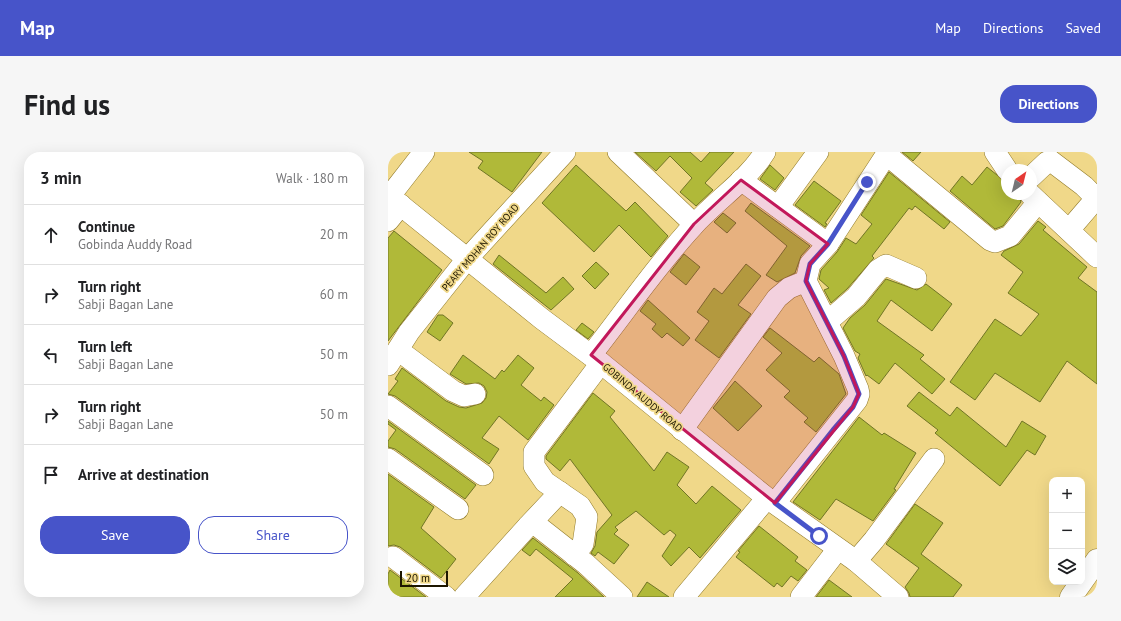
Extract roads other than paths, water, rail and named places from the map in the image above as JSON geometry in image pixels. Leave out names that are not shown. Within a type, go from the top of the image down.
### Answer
[{"type":"main road","points":[[1071,597],[1097,560]]},
{"type":"street","points":[[388,221],[393,199],[424,152]]},
{"type":"street","name":"PEARY MOHAN ROY ROAD","points":[[393,358],[409,332],[466,259],[565,152]]},
{"type":"street","points":[[618,152],[694,224]]},
{"type":"street","points":[[574,555],[583,544],[587,517],[580,506],[545,482],[534,466],[534,452],[596,359],[694,224],[760,161],[766,152]]},
{"type":"street","points":[[778,207],[818,152]]},
{"type":"street","points":[[994,152],[1003,164]]},
{"type":"street","points":[[684,597],[853,407],[859,394],[844,356],[806,281],[810,264],[828,244],[882,155],[995,242],[1010,236],[1030,200]]},
{"type":"street","points":[[1037,172],[1049,161],[1051,161],[1093,195],[1093,202],[1071,228]]},
{"type":"street","points":[[741,180],[828,244]]},
{"type":"street","points":[[1037,198],[1071,228],[1097,257]]},
{"type":"street","name":"GOBINDA AUDDY ROAD","points":[[393,199],[542,319],[596,359],[682,430],[771,500],[856,561],[898,597]]},
{"type":"street","points":[[827,322],[856,297],[878,270],[886,265],[916,278]]},
{"type":"street","points":[[682,430],[777,298],[790,288],[806,281]]},
{"type":"street","points":[[393,358],[464,396],[475,394]]},
{"type":"street","points":[[388,406],[483,475]]},
{"type":"street","points":[[388,459],[458,509]]},
{"type":"street","points":[[856,561],[874,540],[934,459]]},
{"type":"street","points":[[464,597],[560,492]]},
{"type":"street","points":[[528,526],[535,524],[539,526],[622,597]]},
{"type":"street","points":[[801,597],[838,549]]},
{"type":"street","points":[[393,556],[446,597]]}]
